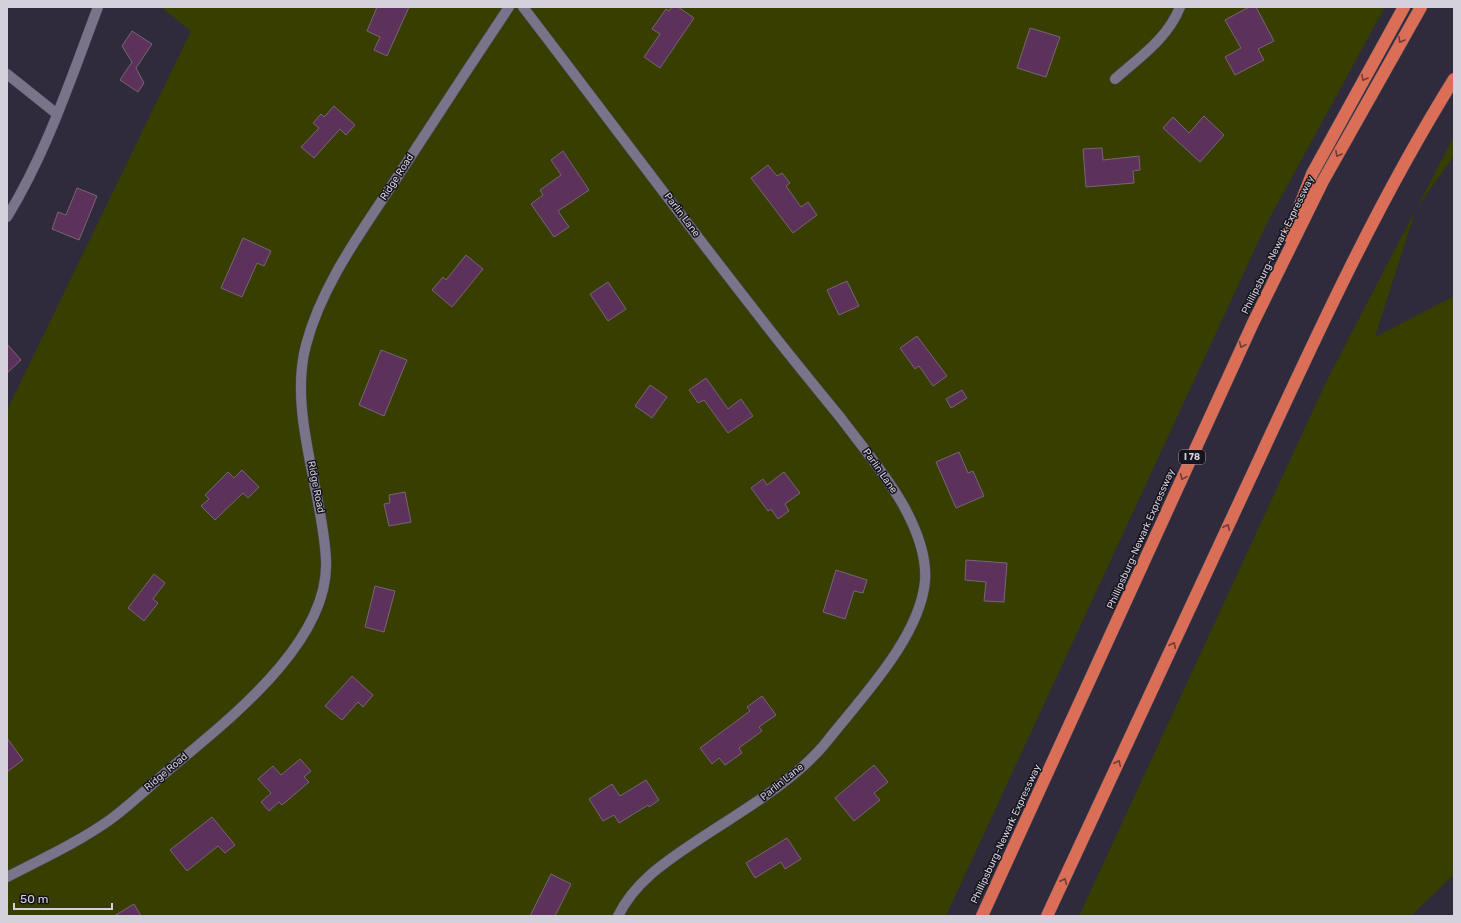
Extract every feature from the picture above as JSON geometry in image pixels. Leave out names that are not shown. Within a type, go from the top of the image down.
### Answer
[{"type":"highway","points":[[1253,323],[1312,174],[1404,7]]},
{"type":"highway","name":"Phillipsburg-Newark Expressway","points":[[982,916],[1253,323],[1323,181],[1421,7]]},
{"type":"highway","points":[[1047,916],[1314,341],[1414,144],[1454,79]]},
{"type":"street","points":[[7,217],[27,185],[57,114],[98,7]]},
{"type":"street","name":"Ridge Road","points":[[7,877],[80,839],[111,818],[199,745],[270,679],[301,639],[318,605],[325,583],[326,562],[322,521],[306,437],[301,388],[305,347],[318,310],[345,256],[509,7]]},
{"type":"street","name":"Parlin Lane","points":[[523,7],[757,314],[866,451],[901,502],[917,532],[924,568],[924,582],[918,608],[908,633],[882,672],[823,746],[793,774],[759,800],[657,868],[639,885],[618,916]]},
{"type":"street","points":[[1115,79],[1159,40],[1173,24],[1180,7]]},
{"type":"street","points":[[7,74],[57,114]]},
{"type":"green space","points":[[161,7],[1385,7],[1267,223],[946,916],[7,916],[7,410],[191,31]]},
{"type":"green space","points":[[1454,136],[1454,156],[1416,209]]},
{"type":"green space","points":[[1416,209],[1375,337],[1454,296],[1454,875],[1411,916],[1079,916],[1327,380]]},
{"type":"building","points":[[377,7],[409,7],[387,56],[374,50],[380,37],[367,31]]},
{"type":"building","points":[[672,7],[678,7],[694,18],[660,68],[644,57],[660,34],[652,29],[666,9],[669,11]]},
{"type":"building","points":[[1249,7],[1256,7],[1274,41],[1258,49],[1264,60],[1235,75],[1225,57],[1241,48],[1225,20]]},
{"type":"building","points":[[1030,28],[1060,37],[1046,77],[1017,68]]},
{"type":"building","points":[[132,31],[152,44],[136,68],[144,83],[138,92],[120,80],[132,62],[122,46]]},
{"type":"building","points":[[334,106],[355,125],[346,135],[340,129],[314,158],[301,147],[319,128],[313,123],[321,114],[324,117]]},
{"type":"building","points":[[1204,116],[1224,135],[1200,162],[1163,128],[1173,117],[1189,133]]},
{"type":"building","points":[[1102,148],[1103,160],[1139,156],[1140,170],[1133,171],[1134,183],[1086,187],[1083,149]]},
{"type":"building","points":[[563,151],[589,190],[558,211],[569,227],[554,237],[531,204],[543,195],[540,190],[561,175],[551,160]]},
{"type":"building","points":[[768,165],[777,176],[782,173],[790,183],[786,186],[801,207],[808,202],[817,215],[793,233],[751,178]]},
{"type":"building","points":[[77,188],[97,196],[79,240],[52,229],[58,212],[66,215]]},
{"type":"building","points":[[243,238],[271,251],[264,266],[257,263],[242,297],[221,288]]},
{"type":"building","points":[[466,255],[483,269],[452,307],[432,290],[443,277],[446,280]]},
{"type":"building","points":[[847,281],[859,306],[839,315],[827,290]]},
{"type":"building","points":[[608,282],[626,309],[608,321],[590,294]]},
{"type":"building","points":[[917,336],[947,376],[933,386],[919,366],[915,369],[900,348]]},
{"type":"building","points":[[7,344],[21,360],[7,373]]},
{"type":"building","points":[[381,350],[407,360],[384,416],[359,405]]},
{"type":"building","points":[[706,378],[728,409],[741,399],[753,416],[728,433],[704,400],[698,403],[689,390]]},
{"type":"building","points":[[650,385],[667,397],[652,418],[635,406]]},
{"type":"building","points":[[962,390],[967,398],[951,408],[946,399]]},
{"type":"building","points":[[959,452],[968,473],[973,471],[984,496],[956,508],[936,462]]},
{"type":"building","points":[[242,470],[259,487],[248,498],[243,493],[215,520],[201,506],[209,499],[205,495],[228,472],[234,478]]},
{"type":"building","points":[[784,472],[800,493],[785,504],[789,511],[778,519],[771,509],[768,511],[751,488],[763,479],[767,485]]},
{"type":"building","points":[[405,492],[411,522],[389,526],[384,504],[390,503],[389,495]]},
{"type":"building","points":[[966,560],[1007,563],[1004,602],[984,601],[986,582],[965,580]]},
{"type":"building","points":[[836,570],[867,580],[863,593],[854,591],[845,619],[823,612]]},
{"type":"building","points":[[154,574],[165,583],[153,599],[158,603],[144,621],[128,608]]},
{"type":"building","points":[[375,586],[395,591],[384,632],[365,627]]},
{"type":"building","points":[[352,676],[373,695],[363,707],[358,702],[342,720],[325,706]]},
{"type":"building","points":[[762,696],[776,715],[759,727],[762,731],[739,748],[742,753],[725,765],[719,758],[712,764],[700,748],[750,711],[747,707]]},
{"type":"building","points":[[7,738],[23,760],[7,772]]},
{"type":"building","points":[[300,759],[311,771],[304,777],[309,782],[282,805],[279,802],[269,811],[261,802],[271,793],[258,779],[273,766],[281,775]]},
{"type":"building","points":[[874,765],[888,782],[874,793],[880,800],[854,821],[835,798]]},
{"type":"building","points":[[646,780],[659,800],[619,823],[614,815],[603,821],[589,799],[612,784],[620,796]]},
{"type":"building","points":[[212,817],[235,845],[225,853],[218,846],[187,871],[170,850]]},
{"type":"building","points":[[787,838],[801,859],[785,869],[781,862],[755,878],[746,863]]},
{"type":"building","points":[[551,874],[571,884],[555,916],[530,916]]},
{"type":"building","points":[[134,904],[141,916],[114,916]]}]
